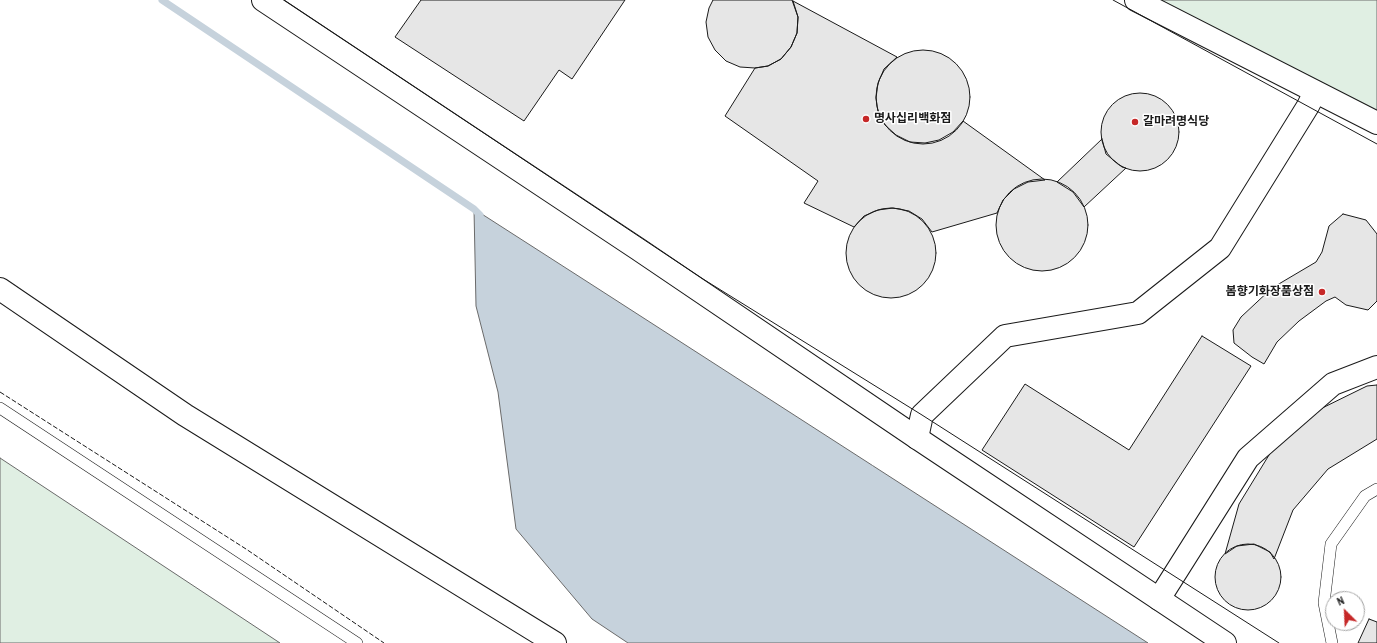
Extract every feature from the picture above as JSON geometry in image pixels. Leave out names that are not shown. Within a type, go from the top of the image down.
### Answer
[{"type":"street","points":[[263,0],[638,249],[917,438],[1225,643]]},
{"type":"street","points":[[1136,0],[1377,124]]},
{"type":"street","points":[[917,438],[922,415],[1005,336],[1138,313],[1220,248],[1308,106],[1315,92]]},
{"type":"street","points":[[0,289],[185,415],[555,643]]},
{"type":"street","points":[[1159,599],[1248,458],[1333,384],[1377,367]]},
{"type":"lane","points":[[0,408],[357,643]]},
{"type":"lane","points":[[1332,643],[1324,603],[1331,544],[1365,496],[1377,489]]},
{"type":"green space","points":[[1136,0],[1377,0],[1377,123]]},
{"type":"green space","points":[[0,458],[280,643],[0,643]]},
{"type":"shaded area","points":[[474,209],[1148,643],[628,643],[592,619],[516,529],[498,392],[476,306]]},
{"type":"building","points":[[421,0],[625,0],[572,79],[559,70],[524,121],[395,37]]},
{"type":"building","points":[[713,0],[792,0],[798,17],[797,33],[791,47],[781,59],[768,66],[755,68],[740,67],[726,61],[715,50],[708,37],[706,22],[709,8]]},
{"type":"building","points":[[793,1],[897,57],[884,69],[878,83],[876,98],[878,112],[885,125],[896,135],[910,142],[925,143],[939,140],[953,132],[963,121],[1045,180],[1028,182],[1014,189],[1003,200],[997,213],[932,232],[922,219],[909,211],[893,208],[878,210],[864,216],[854,227],[804,203],[818,181],[725,116],[755,68],[768,66],[781,59],[791,47],[797,33],[798,17]]},
{"type":"building","points":[[923,50],[941,54],[956,64],[966,79],[970,97],[966,115],[956,130],[941,140],[923,144],[905,140],[890,130],[880,115],[876,97],[880,79],[890,64],[905,54]]},
{"type":"building","points":[[1140,93],[1155,96],[1167,105],[1176,117],[1179,132],[1176,147],[1167,159],[1155,168],[1140,171],[1125,168],[1113,159],[1104,147],[1101,132],[1104,117],[1113,105],[1125,96]]},
{"type":"building","points":[[1102,139],[1106,154],[1122,167],[1126,168],[1084,207],[1073,192],[1057,182]]},
{"type":"building","points":[[1042,179],[1059,183],[1074,193],[1084,208],[1088,225],[1084,242],[1074,257],[1059,267],[1042,271],[1025,267],[1010,257],[1000,242],[996,225],[1000,208],[1010,193],[1025,183]]},
{"type":"building","points":[[891,208],[908,211],[923,221],[933,236],[936,253],[933,270],[923,285],[908,295],[891,298],[874,295],[859,285],[849,270],[846,253],[849,236],[859,221],[874,211]]},
{"type":"building","name":"봄향기화장품상점","points":[[1343,214],[1366,220],[1377,234],[1377,301],[1368,310],[1346,305],[1335,297],[1326,301],[1299,321],[1277,342],[1264,364],[1234,343],[1233,330],[1241,317],[1272,288],[1316,262],[1322,252],[1329,226]]},
{"type":"building","points":[[1202,336],[1251,366],[1134,547],[982,450],[1025,384],[1129,450]]},
{"type":"building","points":[[1377,385],[1377,439],[1328,469],[1293,510],[1274,559],[1270,552],[1254,544],[1237,546],[1225,554],[1239,504],[1269,455],[1308,415],[1367,386]]},
{"type":"building","points":[[1248,544],[1261,547],[1271,554],[1278,564],[1281,577],[1278,590],[1271,600],[1261,607],[1248,610],[1235,607],[1225,600],[1218,590],[1215,577],[1218,564],[1225,554],[1235,547]]},
{"type":"building","points":[[1369,619],[1377,622],[1377,643],[1358,643],[1364,631],[1365,631]]},
{"type":"waterway","points":[[162,0],[474,209],[480,215]]},
{"type":"tram line","points":[[284,0],[703,279],[922,415],[1279,643]]},
{"type":"tram line","points":[[1113,0],[1377,144]]},
{"type":"fence","points":[[0,392],[246,549],[384,643]]},
{"type":"place","name":"명사십리백화점","points":[[866,119]]},
{"type":"place","name":"갈마려명식당","points":[[1135,122]]},
{"type":"place","name":"봄향기화장품상점","points":[[1322,292]]}]
